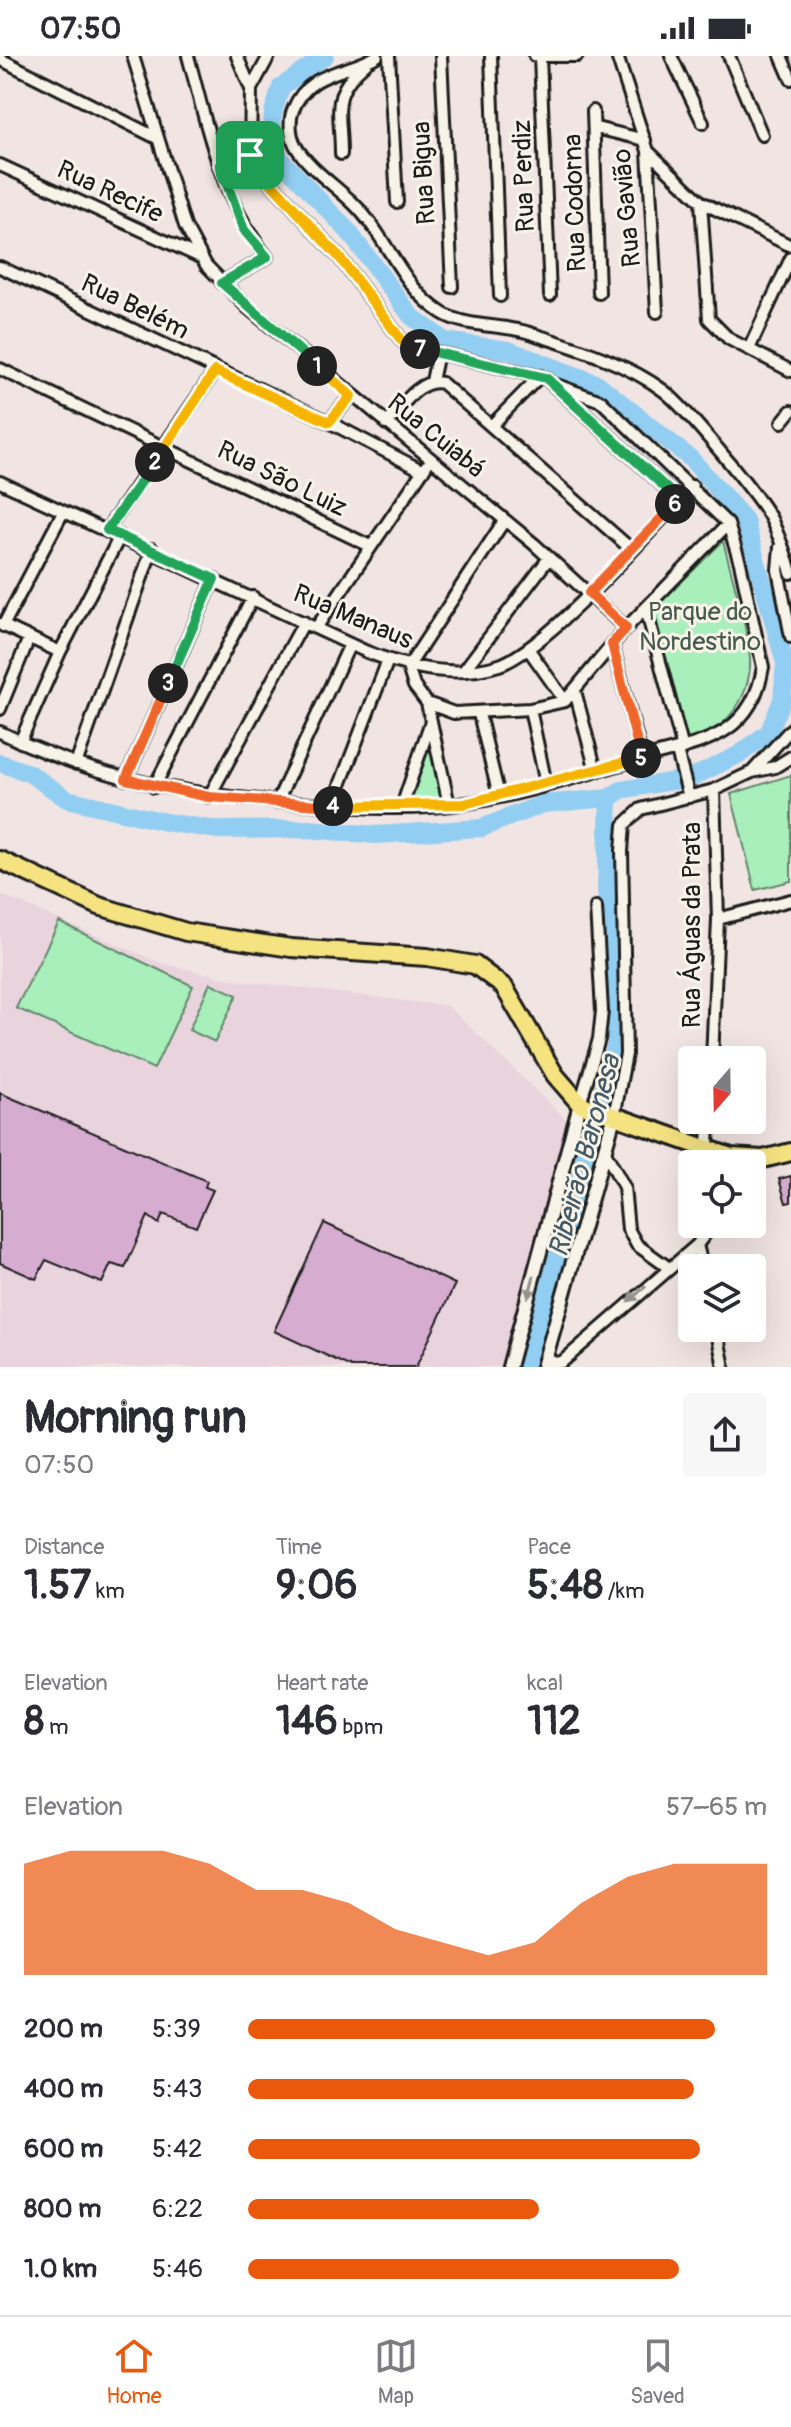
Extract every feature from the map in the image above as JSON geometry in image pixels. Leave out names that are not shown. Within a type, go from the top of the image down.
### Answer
[{"type":"main road","points":[[0,860],[99,906],[186,932],[291,948],[427,957],[475,965],[504,987],[555,1075],[597,1111],[713,1150]]},
{"type":"main road","points":[[766,1158],[791,1152]]},
{"type":"street","name":"Rua Cuiabá","points":[[133,56],[182,217],[202,258],[222,283],[351,396],[549,558],[626,628]]},
{"type":"street","points":[[188,56],[220,165],[244,230],[267,257],[222,283]]},
{"type":"street","points":[[237,56],[252,85]]},
{"type":"street","points":[[269,56],[252,85],[250,155],[259,170],[340,258],[402,341],[438,353],[540,376],[679,500]]},
{"type":"street","points":[[389,56],[397,202]]},
{"type":"street","name":"Rua Bigua","points":[[441,56],[452,287]]},
{"type":"street","points":[[491,56],[500,296]]},
{"type":"street","points":[[537,56],[577,56]]},
{"type":"street","name":"Rua Perdiz","points":[[537,56],[550,295]]},
{"type":"street","name":"Rua Gavião","points":[[617,56],[646,146],[657,312]]},
{"type":"street","points":[[671,56],[703,123]]},
{"type":"street","points":[[729,56],[762,135]]},
{"type":"street","points":[[781,56],[791,79]]},
{"type":"street","points":[[0,59],[157,138]]},
{"type":"street","points":[[341,154],[341,89],[372,59]]},
{"type":"street","points":[[372,59],[340,68],[307,90],[292,112],[292,137],[300,151],[382,238],[416,291],[454,319],[510,327],[543,337],[631,372],[665,392],[772,520],[791,573]]},
{"type":"street","name":"Rua Codorna","points":[[593,111],[596,128],[599,293]]},
{"type":"street","points":[[596,128],[646,146],[701,202],[791,246]]},
{"type":"street","points":[[220,165],[250,155]]},
{"type":"street","name":"Rua Recife","points":[[0,165],[202,258]]},
{"type":"street","points":[[701,202],[709,319],[722,334],[791,371]]},
{"type":"street","points":[[749,349],[791,258]]},
{"type":"street","name":"Rua Belém","points":[[0,267],[215,371],[329,422],[423,471]]},
{"type":"street","points":[[432,381],[438,353]]},
{"type":"street","name":"Rua São Luiz","points":[[0,369],[370,546]]},
{"type":"street","points":[[107,530],[215,371]]},
{"type":"street","points":[[492,425],[540,376]]},
{"type":"street","points":[[386,424],[417,390],[432,381],[444,384],[631,549]]},
{"type":"street","points":[[0,732],[76,764],[154,787],[209,797],[332,806],[449,805],[499,796],[680,750],[721,735],[743,716],[760,682],[761,650],[728,524],[601,401],[551,383]]},
{"type":"street","points":[[329,422],[351,396]]},
{"type":"street","points":[[782,422],[791,411]]},
{"type":"street","points":[[316,628],[430,461]]},
{"type":"street","name":"Rua Manaus","points":[[1,486],[152,549],[388,660],[408,667],[465,669],[500,665],[529,650],[692,486]]},
{"type":"street","points":[[60,652],[1,625],[63,512]]},
{"type":"street","points":[[449,805],[432,719],[427,703],[414,686],[408,667],[504,521]]},
{"type":"street","points":[[427,703],[454,713],[479,714],[530,709],[565,701],[626,628],[728,524]]},
{"type":"street","points":[[20,742],[60,652],[120,536]]},
{"type":"street","points":[[780,545],[778,570],[791,637]]},
{"type":"street","points":[[76,764],[152,549]]},
{"type":"street","points":[[465,669],[549,558]]},
{"type":"street","points":[[126,779],[214,579]]},
{"type":"street","points":[[154,787],[253,597]]},
{"type":"street","points":[[646,609],[689,797]]},
{"type":"street","points":[[209,797],[304,622]]},
{"type":"street","points":[[0,709],[29,638]]},
{"type":"street","points":[[277,802],[350,644]]},
{"type":"street","points":[[612,644],[642,758]]},
{"type":"street","points":[[529,650],[565,701]]},
{"type":"street","points":[[332,806],[388,660]]},
{"type":"street","points":[[575,691],[596,771]]},
{"type":"street","points":[[530,709],[546,784]]},
{"type":"street","points":[[479,714],[499,796]]},
{"type":"street","points":[[402,806],[432,719]]},
{"type":"street","points":[[752,772],[791,729]]},
{"type":"street","points":[[509,1367],[597,1111],[626,1054],[624,825],[641,809],[714,790],[752,772],[775,767],[791,757]]},
{"type":"street","name":"Rua Águas da Prata","points":[[713,1046],[718,919],[714,790]]},
{"type":"street","points":[[718,919],[791,900]]},
{"type":"street","points":[[596,907],[602,1011],[597,1111],[604,1150],[621,1179],[628,1229],[637,1245],[669,1268]]},
{"type":"street","points":[[708,1134],[708,1148]]},
{"type":"street","points":[[604,1150],[544,1361],[562,1362],[702,1238]]},
{"type":"street","points":[[697,1245],[699,1254]]},
{"type":"street","points":[[719,1342],[724,1367]]},
{"type":"shaded area","points":[[0,894],[161,963],[236,980],[448,1006],[570,1123],[504,1367],[0,1367]]},
{"type":"green space","name":"Parque do Nordestino","points":[[723,541],[748,641],[748,680],[738,705],[721,724],[699,738],[686,741],[653,610]]},
{"type":"green space","points":[[431,730],[442,800],[409,799]]},
{"type":"green space","points":[[791,775],[791,881],[755,890],[731,794]]},
{"type":"green space","points":[[59,922],[193,986],[154,1069],[16,1008]]},
{"type":"green space","points":[[210,983],[237,995],[215,1042],[189,1030]]},
{"type":"building","points":[[0,1093],[207,1181],[205,1187],[213,1190],[196,1227],[163,1214],[159,1224],[148,1216],[125,1268],[111,1264],[102,1283],[46,1260],[36,1279],[0,1263]]},
{"type":"building","points":[[791,1176],[791,1202],[786,1203],[779,1179]]},
{"type":"building","points":[[324,1223],[455,1284],[416,1367],[351,1367],[274,1331]]},
{"type":"waterway","points":[[0,763],[29,773],[67,799],[165,822],[218,830],[309,829],[376,835],[481,828],[543,804],[609,798],[621,790],[691,778],[740,754],[769,732],[782,700],[785,663],[745,520],[691,459],[598,384],[508,350],[445,341],[411,316],[349,232],[281,160],[271,138],[273,113],[281,87],[325,56]]},
{"type":"waterway","name":"Ribeirão Baronesa","points":[[526,1367],[616,1044],[606,887],[609,798]]},
{"type":"route","points":[[250,155],[259,170],[340,258],[402,341],[416,348],[546,378],[679,500],[589,593],[626,628],[612,644],[642,758],[474,802],[425,806],[332,806],[209,797],[126,779],[214,579],[107,530],[215,371],[329,422],[351,396],[222,283],[267,257],[244,230],[220,165],[250,155]]}]
